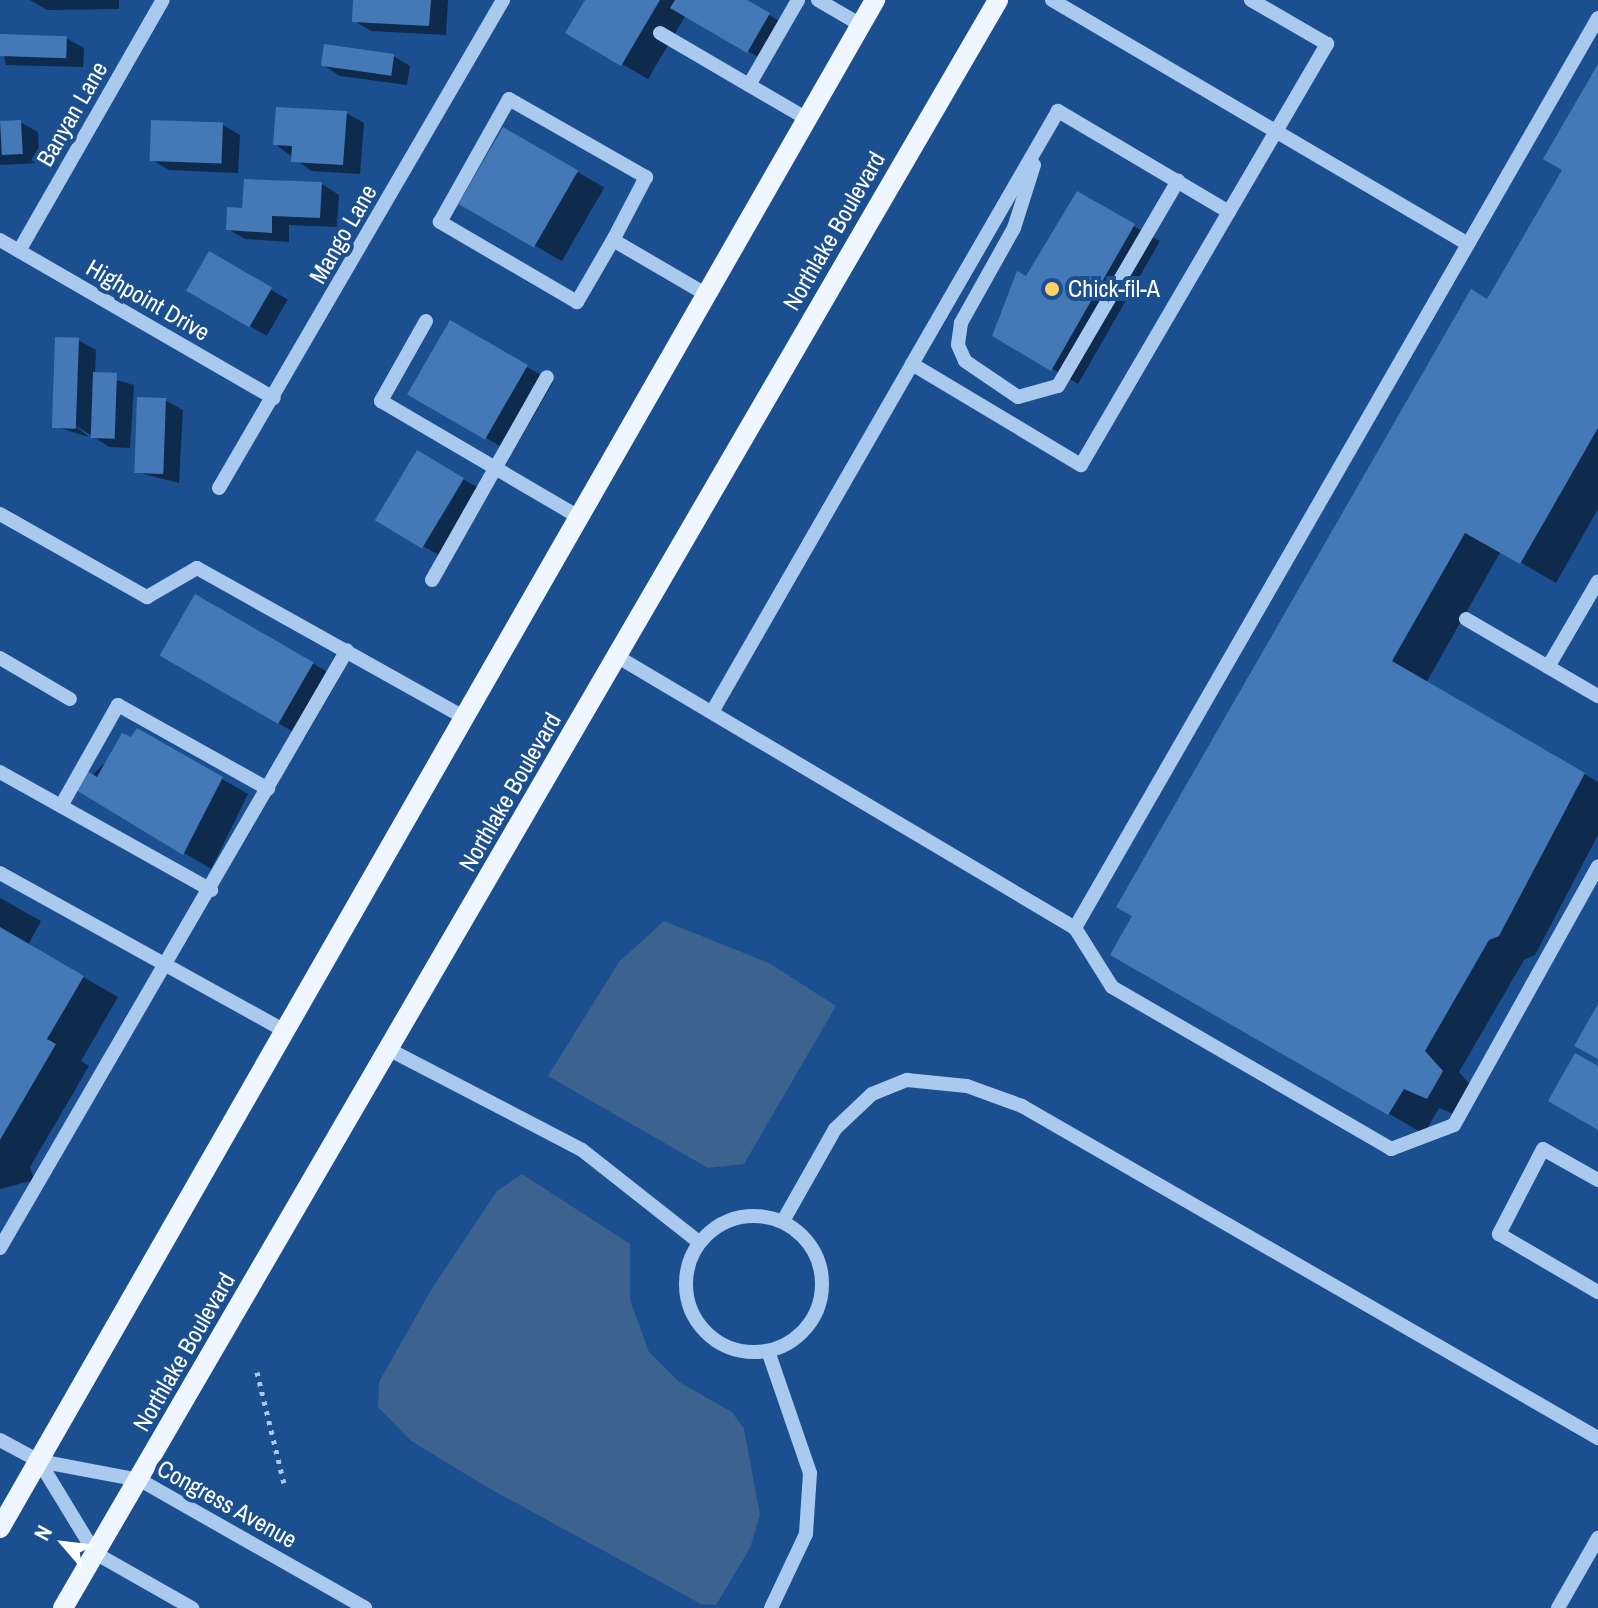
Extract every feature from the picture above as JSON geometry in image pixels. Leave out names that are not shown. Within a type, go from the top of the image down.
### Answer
[{"type":"main road","points":[[0,1528],[875,0]]},
{"type":"main road","name":"Northlake Boulevard","points":[[63,1608],[998,0]]},
{"type":"street","name":"Banyan Lane","points":[[19,251],[163,0]]},
{"type":"street","name":"Mango Lane","points":[[219,488],[503,0]]},
{"type":"street","points":[[749,85],[798,0]]},
{"type":"street","points":[[818,0],[861,25]]},
{"type":"street","points":[[1052,0],[1467,243]]},
{"type":"street","points":[[912,364],[1081,465],[1327,44],[1251,0]]},
{"type":"street","points":[[1075,928],[1598,18]]},
{"type":"street","points":[[660,33],[807,119]]},
{"type":"street","points":[[509,99],[646,177],[613,240],[577,302],[440,222],[509,99]]},
{"type":"street","points":[[712,712],[1058,111],[1229,212]]},
{"type":"street","points":[[1042,138],[1014,228],[961,323],[958,345],[965,361],[1018,397],[1058,386],[1178,181]]},
{"type":"street","name":"Highpoint Drive","points":[[0,240],[274,398]]},
{"type":"street","points":[[613,240],[707,295]]},
{"type":"street","points":[[426,321],[381,401],[579,517]]},
{"type":"street","points":[[432,580],[547,377]]},
{"type":"street","points":[[0,514],[147,597],[197,568],[465,718]]},
{"type":"street","points":[[1548,667],[1598,581]]},
{"type":"street","points":[[1466,619],[1598,696]]},
{"type":"street","points":[[0,1248],[167,966],[347,650]]},
{"type":"street","points":[[618,657],[1075,928],[1112,987],[1391,1149],[1454,1125],[1598,866]]},
{"type":"street","points":[[0,658],[70,699]]},
{"type":"street","points":[[61,806],[118,705],[268,789]]},
{"type":"street","points":[[0,772],[211,890]]},
{"type":"street","points":[[0,873],[285,1031]]},
{"type":"street","points":[[390,1050],[582,1150],[699,1242]]},
{"type":"street","points":[[783,1221],[835,1129],[872,1094],[907,1080],[967,1086],[1022,1106],[1598,1438]]},
{"type":"street","points":[[1598,1180],[1543,1149],[1499,1234],[1598,1292]]},
{"type":"street","points":[[752,1215],[783,1221],[806,1239],[821,1266],[821,1297],[809,1325],[768,1351],[725,1347],[701,1328],[687,1301],[686,1270],[699,1242],[723,1222],[752,1215]]},
{"type":"street","points":[[768,1351],[810,1473],[803,1543],[771,1608]]},
{"type":"street","points":[[0,1440],[39,1461],[95,1553],[192,1608]]},
{"type":"street","name":"Congress Avenue","points":[[39,1461],[140,1480],[365,1608]]},
{"type":"street","points":[[1558,1608],[1598,1538]]},
{"type":"path","points":[[257,1372],[284,1484]]},
{"type":"water","points":[[664,921],[769,963],[836,1006],[744,1164],[708,1168],[548,1076],[619,962]]},
{"type":"water","points":[[522,1174],[630,1244],[630,1300],[649,1352],[679,1382],[732,1412],[744,1429],[760,1515],[750,1548],[716,1605],[701,1604],[485,1486],[410,1440],[378,1407],[379,1382],[431,1290],[497,1191]]},
{"type":"building","points":[[353,0],[431,0],[429,26],[352,22]]},
{"type":"building","points":[[585,0],[660,0],[621,66],[565,33]]},
{"type":"building","points":[[675,0],[747,0],[770,13],[747,53],[670,8]]},
{"type":"building","points":[[0,34],[67,36],[66,58],[0,56]]},
{"type":"building","points":[[324,44],[394,54],[391,76],[321,66]]},
{"type":"building","points":[[1598,64],[1598,428],[1520,564],[1465,533],[1392,661],[1585,773],[1499,936],[1489,940],[1425,1051],[1443,1071],[1427,1099],[1404,1089],[1388,1115],[1110,955],[1132,916],[1116,907],[1471,289],[1487,299],[1562,170],[1543,159]]},
{"type":"building","points":[[276,107],[347,111],[343,165],[291,162],[292,146],[273,145]]},
{"type":"building","points":[[21,120],[23,154],[2,155],[0,121]]},
{"type":"building","points":[[151,120],[223,123],[222,163],[150,161]]},
{"type":"building","points":[[503,127],[578,170],[534,248],[458,204]]},
{"type":"building","points":[[244,179],[322,182],[320,218],[272,216],[272,233],[226,230],[227,207],[242,208]]},
{"type":"building","name":"Chick-fil-A","points":[[1077,191],[1135,224],[1051,371],[992,336],[1017,271],[1026,276]]},
{"type":"building","points":[[209,251],[272,288],[249,327],[186,291]]},
{"type":"building","points":[[450,320],[528,365],[485,439],[407,394]]},
{"type":"building","points":[[55,337],[79,338],[76,429],[52,428]]},
{"type":"building","points":[[93,372],[117,373],[115,439],[91,438]]},
{"type":"building","points":[[137,397],[166,398],[163,474],[134,473]]},
{"type":"building","points":[[417,450],[464,478],[422,549],[375,520]]},
{"type":"building","points":[[195,594],[314,662],[278,724],[160,655]]},
{"type":"building","points":[[137,728],[223,777],[183,855],[76,790],[87,771],[97,777],[122,733],[131,737]]},
{"type":"building","points":[[0,927],[84,976],[47,1039],[56,1044],[0,1140]]},
{"type":"building","points":[[1598,1004],[1598,1059],[1574,1046]]},
{"type":"building","points":[[1575,1053],[1598,1066],[1598,1130],[1548,1101]]},
{"type":"place","name":"Chick-fil-A","points":[[1052,289]]}]
